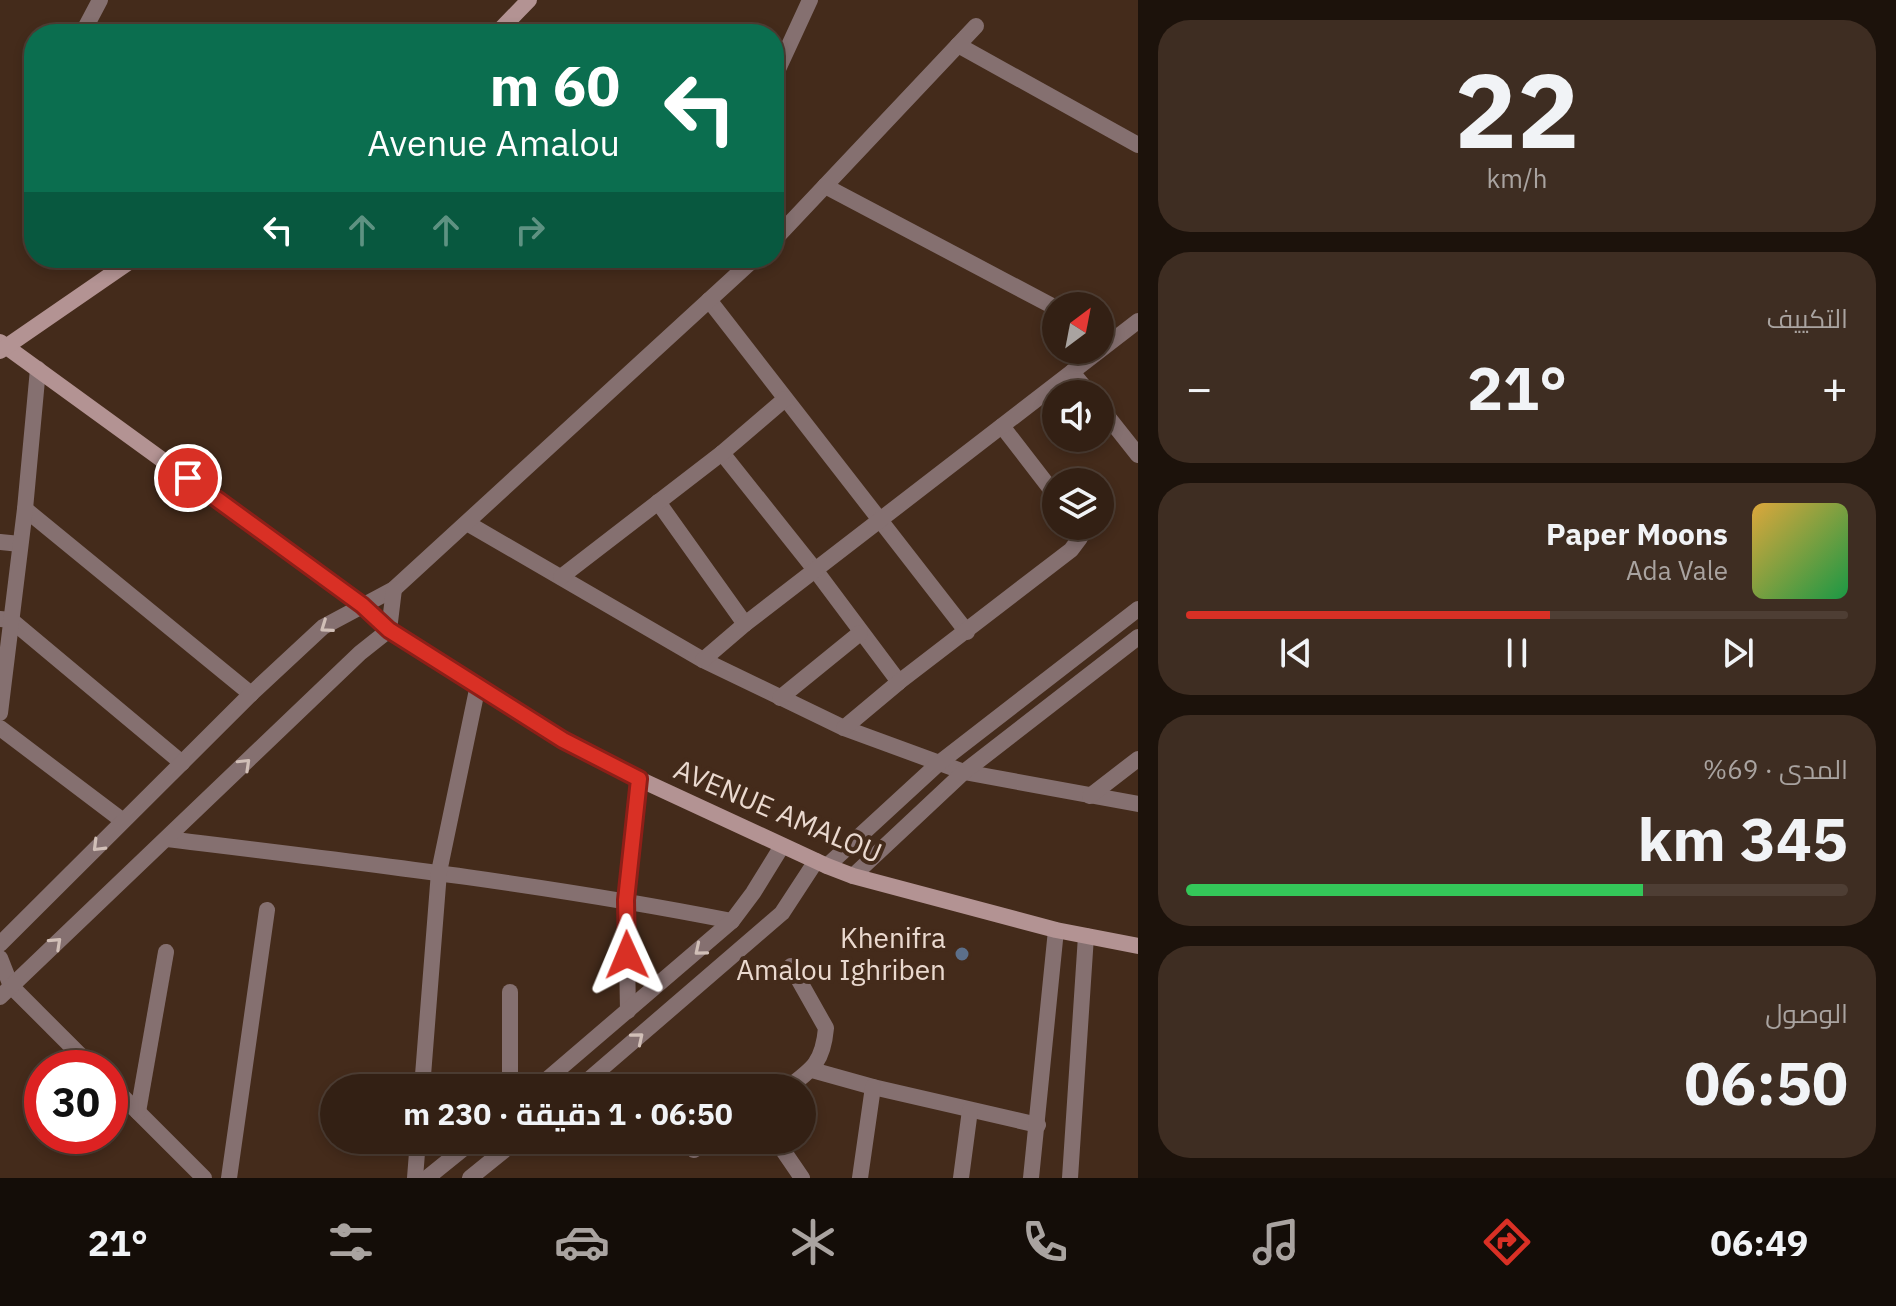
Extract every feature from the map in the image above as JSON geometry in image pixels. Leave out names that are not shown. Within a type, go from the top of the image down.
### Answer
[{"type":"main road","points":[[506,24],[529,0]]},
{"type":"main road","points":[[2,347],[120,268]]},
{"type":"main road","name":"AVENUE AMALOU","points":[[2,347],[38,369],[362,605],[389,630],[563,740],[639,779],[853,876],[1056,930],[1138,946]]},
{"type":"street","points":[[87,24],[100,0]]},
{"type":"street","points":[[784,56],[810,0]]},
{"type":"street","points":[[784,229],[976,26]]},
{"type":"street","points":[[958,45],[1138,145]]},
{"type":"street","points":[[825,186],[1042,301]]},
{"type":"street","points":[[0,944],[251,694],[323,627],[394,589],[744,268]]},
{"type":"street","points":[[709,300],[967,632]]},
{"type":"street","points":[[1114,333],[1137,322]]},
{"type":"street","points":[[703,660],[1080,364]]},
{"type":"street","points":[[1,703],[6,620],[25,509],[38,369]]},
{"type":"street","points":[[1072,372],[1079,380]]},
{"type":"street","points":[[561,577],[722,453],[785,399]]},
{"type":"street","points":[[1114,425],[1138,455]]},
{"type":"street","points":[[1002,426],[1042,478]]},
{"type":"street","points":[[722,453],[899,682]]},
{"type":"street","points":[[658,502],[745,624]]},
{"type":"street","points":[[25,509],[251,694]]},
{"type":"street","points":[[467,523],[703,660],[844,728],[964,772],[1138,804]]},
{"type":"street","points":[[844,728],[1071,550],[1078,540]]},
{"type":"street","points":[[0,542],[20,544]]},
{"type":"street","points":[[6,992],[360,653],[389,630],[394,589]]},
{"type":"street","points":[[595,1074],[782,913],[822,864],[939,763],[1138,609]]},
{"type":"street","points":[[6,620],[182,763]]},
{"type":"street","points":[[780,698],[860,633]]},
{"type":"street","points":[[853,876],[964,772],[1138,637]]},
{"type":"street","points":[[423,1074],[439,872],[478,685]]},
{"type":"street","points":[[0,728],[123,821]]},
{"type":"street","points":[[1090,796],[1138,759]]},
{"type":"street","points":[[628,1011],[626,900],[639,779]]},
{"type":"street","points":[[167,839],[439,872],[626,900],[732,921]]},
{"type":"street","points":[[554,1074],[732,921],[782,846]]},
{"type":"street","points":[[229,1178],[267,910]]},
{"type":"street","points":[[1031,1178],[1056,930]]},
{"type":"street","points":[[1070,1178],[1086,936]]},
{"type":"street","points":[[138,1112],[166,952]]},
{"type":"street","points":[[0,958],[6,992],[72,1050]]},
{"type":"street","points":[[791,966],[826,1028],[820,1060],[806,1074]]},
{"type":"street","points":[[510,992],[510,1074]]},
{"type":"street","points":[[812,1070],[1038,1125]]},
{"type":"street","points":[[860,1178],[873,1087]]},
{"type":"street","points":[[128,1102],[204,1178]]},
{"type":"street","points":[[961,1178],[970,1110]]},
{"type":"street","points":[[415,1178],[417,1154]]},
{"type":"street","points":[[427,1178],[457,1154]]},
{"type":"street","points":[[470,1178],[500,1154]]},
{"type":"street","points":[[786,1154],[802,1178]]},
{"type":"place","name":"Khenifra Amalou Ighriben","points":[[962,954]]},
{"type":"route","points":[[188,478],[362,605],[389,630],[563,740],[639,779],[626,900],[627,955]]}]
